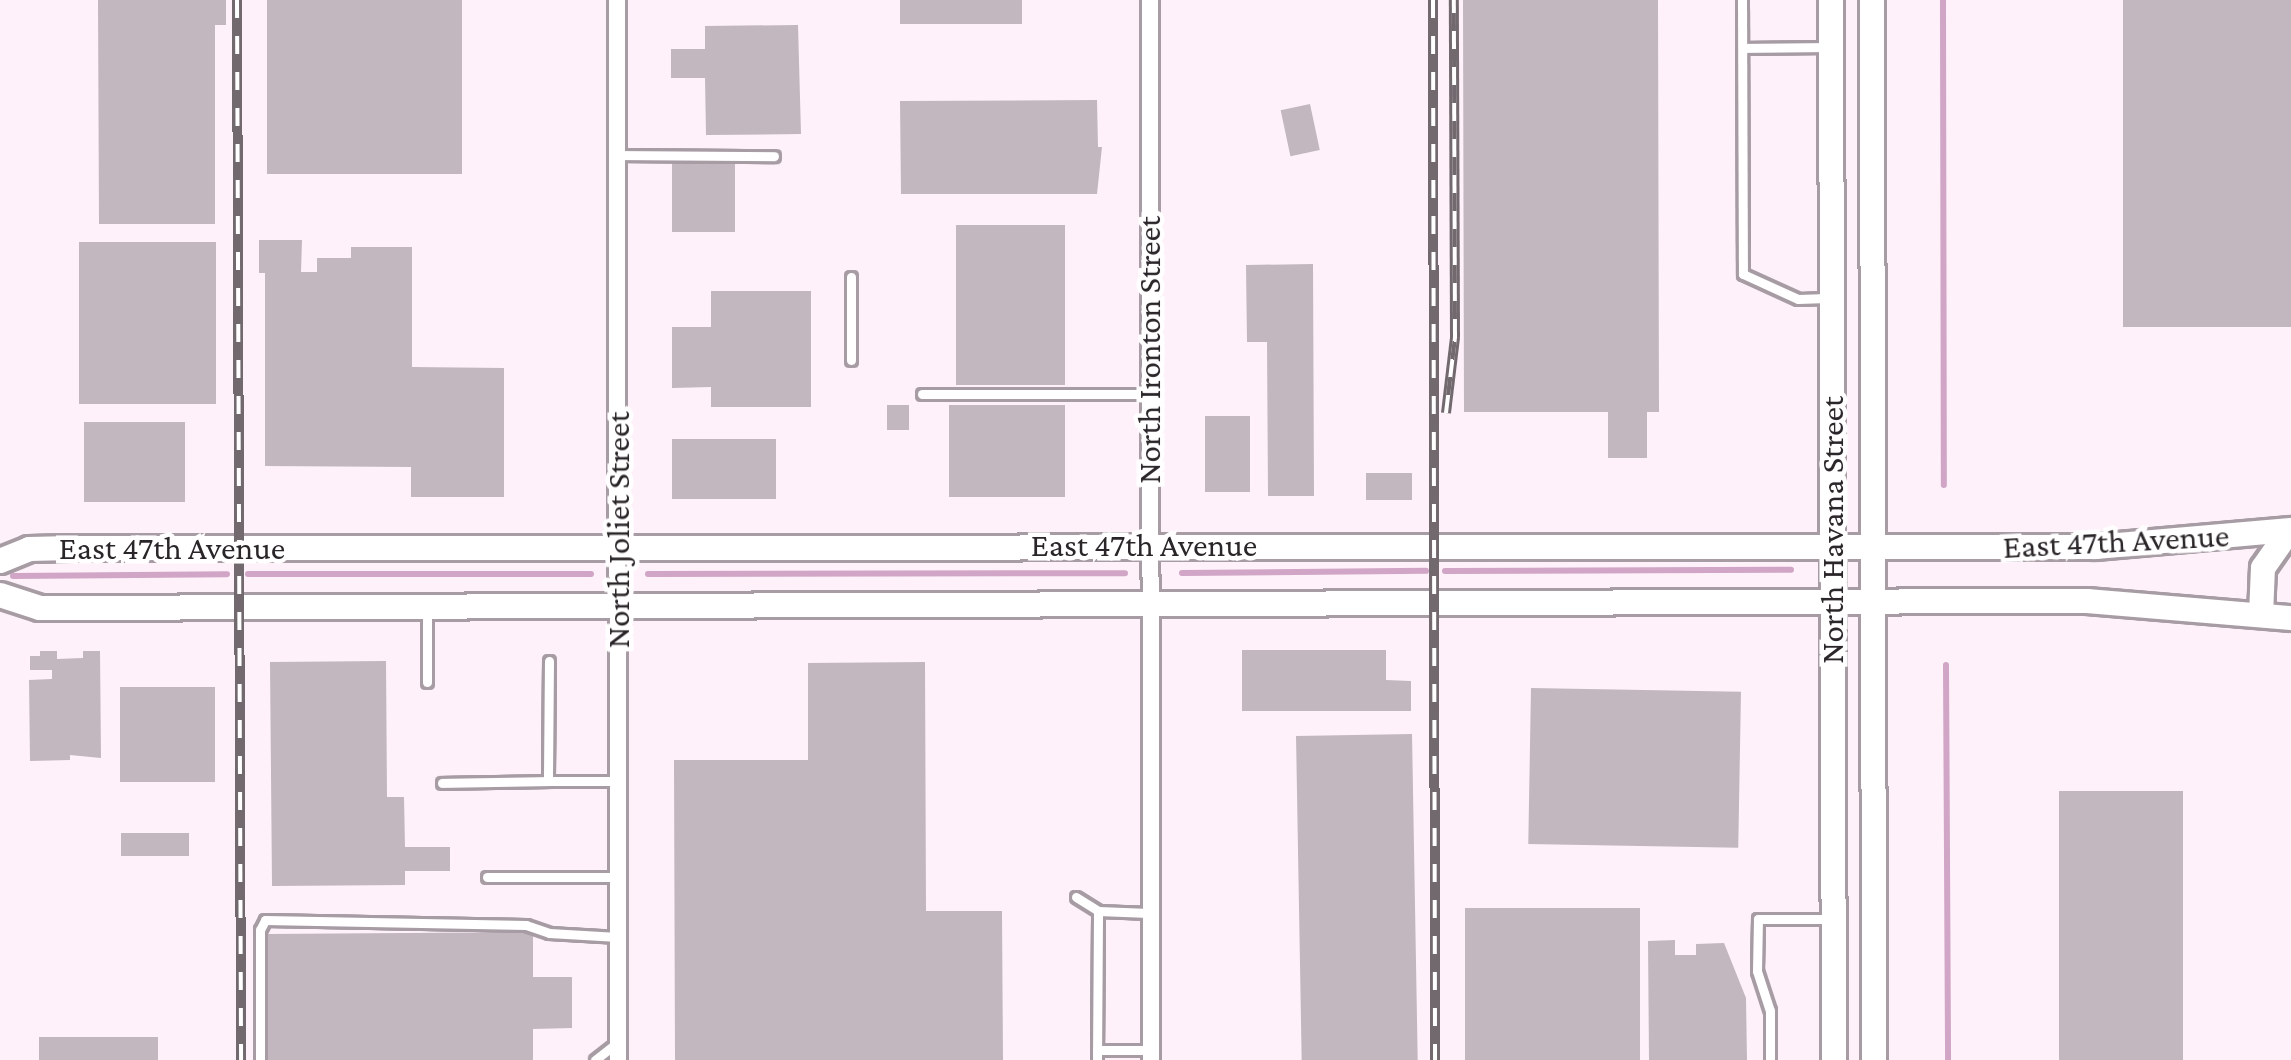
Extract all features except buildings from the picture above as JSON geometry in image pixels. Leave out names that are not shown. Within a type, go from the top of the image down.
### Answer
[{"type":"main road","name":"North Havana Street","points":[[1831,0],[1834,1060]]},
{"type":"main road","name":"North Havana Street","points":[[1872,0],[1874,1060]]},
{"type":"main road","name":"East 47th Avenue","points":[[0,561],[29,549],[2113,546],[2290,531]]},
{"type":"main road","points":[[2260,615],[2263,568],[2290,531]]},
{"type":"main road","name":"East 47th Avenue","points":[[0,595],[40,608],[2116,601],[2291,618]]},
{"type":"street","name":"North Joliet Street","points":[[617,0],[618,1052]]},
{"type":"street","name":"North Ironton Street","points":[[1150,0],[1151,1055]]},
{"type":"lane","points":[[1742,0],[1743,274],[1798,299],[1832,298]]},
{"type":"lane","points":[[1743,48],[1831,47]]},
{"type":"lane","points":[[617,155],[774,156]]},
{"type":"lane","points":[[851,277],[851,360]]},
{"type":"lane","points":[[922,394],[1149,394]]},
{"type":"lane","points":[[427,607],[427,682]]},
{"type":"lane","points":[[548,781],[549,661]]},
{"type":"lane","points":[[442,783],[619,781]]},
{"type":"lane","points":[[487,877],[619,877]]},
{"type":"lane","points":[[1076,897],[1098,911],[1149,913]]},
{"type":"lane","points":[[1098,911],[1097,1055],[1151,1055]]},
{"type":"lane","points":[[1770,1060],[1770,1011],[1757,971],[1758,919],[1833,919]]},
{"type":"lane","points":[[260,1060],[265,920],[526,925],[549,933],[618,937]]},
{"type":"lane","points":[[595,1060],[618,1052]]},
{"type":"waterway","points":[[1943,0],[1944,485]]},
{"type":"waterway","points":[[1445,571],[1791,570]]},
{"type":"waterway","points":[[1182,573],[1426,571]]},
{"type":"waterway","points":[[648,574],[1125,573]]},
{"type":"waterway","points":[[13,576],[227,574]]},
{"type":"waterway","points":[[248,574],[591,574]]},
{"type":"waterway","points":[[1946,665],[1948,1060]]},
{"type":"railway","points":[[237,0],[241,1060]]},
{"type":"railway","points":[[1433,0],[1435,1060]]},
{"type":"railway","points":[[1446,413],[1455,337],[1454,0]]}]
